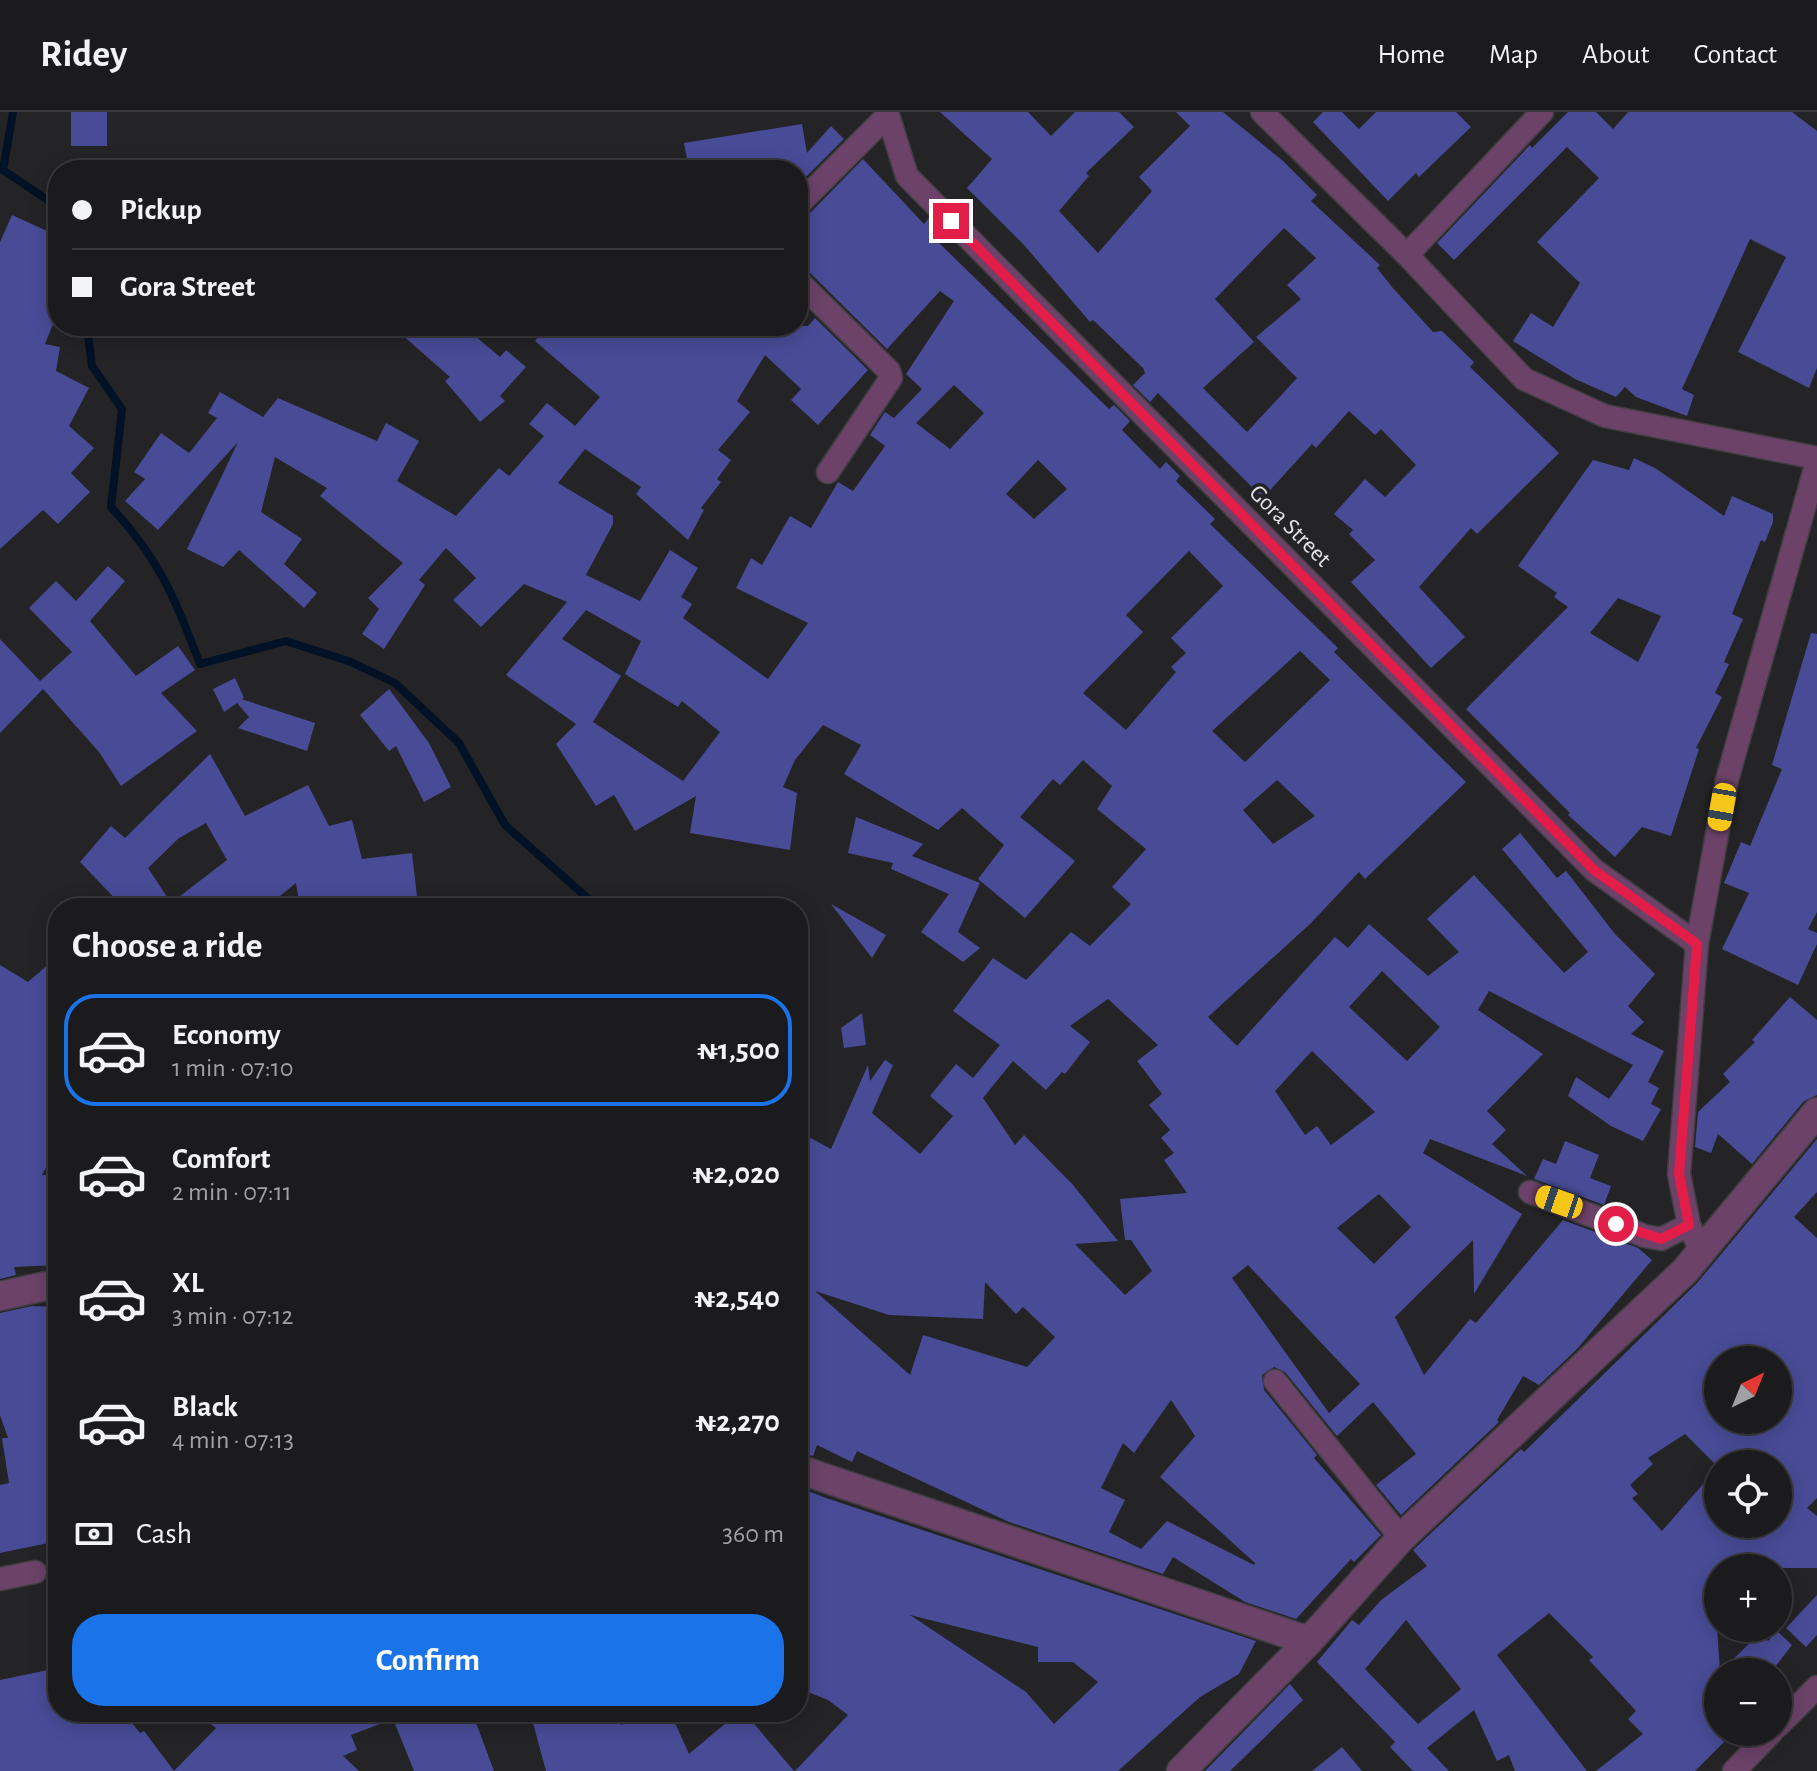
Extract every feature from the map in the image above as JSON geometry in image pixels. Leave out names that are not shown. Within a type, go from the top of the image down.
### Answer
[{"type":"street","points":[[1262,112],[1407,255],[1524,379],[1605,416],[1817,460],[1727,780],[1697,944],[1679,1174],[1689,1225],[1701,1251]]},
{"type":"street","points":[[1407,255],[1542,112]]},
{"type":"street","points":[[808,195],[887,114]]},
{"type":"street","name":"Gora Street","points":[[887,114],[907,176],[1594,870],[1697,944]]},
{"type":"street","points":[[808,291],[889,371],[891,378],[828,472]]},
{"type":"street","points":[[1181,1771],[1309,1641],[1401,1538],[1685,1271],[1817,1112]]},
{"type":"street","points":[[1530,1192],[1645,1236],[1661,1239],[1689,1225]]},
{"type":"street","points":[[0,1296],[48,1286]]},
{"type":"street","points":[[1275,1381],[1401,1538]]},
{"type":"street","points":[[808,1472],[1309,1641]]},
{"type":"street","points":[[0,1579],[35,1572]]},
{"type":"street","points":[[1792,1712],[1817,1687]]},
{"type":"street","points":[[1734,1771],[1758,1746]]},
{"type":"building","points":[[71,112],[107,112],[107,146],[71,146]]},
{"type":"building","points":[[940,112],[1028,112],[1051,136],[1075,112],[1119,112],[1134,127],[1086,173],[1089,176],[1059,211],[1098,253],[1152,191],[1139,177],[1190,126],[1176,112],[1223,112],[1283,161],[1317,195],[1311,201],[1380,265],[1377,268],[1392,287],[1433,332],[1442,331],[1474,362],[1470,367],[1559,453],[1477,534],[1471,528],[1419,587],[1465,637],[1431,668],[1351,582],[1375,560],[1349,534],[1353,530],[1334,514],[1365,479],[1385,497],[1416,465],[1381,429],[1375,435],[1349,411],[1316,448],[1312,444],[1263,498],[1158,393],[1150,402],[1133,385],[1145,373],[1143,368],[1093,320],[1090,322],[1024,245],[967,188],[992,159]],"holes":[[[1284,228],[1316,258],[1287,285],[1301,299],[1256,337],[1297,378],[1247,432],[1203,388],[1254,342],[1215,299]]]},
{"type":"building","points":[[1323,112],[1342,112],[1359,129],[1376,112],[1456,112],[1471,127],[1419,177],[1416,173],[1388,201],[1313,122]]},
{"type":"building","points":[[1568,112],[1596,112],[1613,129],[1628,112],[1792,112],[1817,131],[1817,368],[1809,388],[1738,352],[1786,257],[1750,239],[1682,389],[1694,395],[1687,416],[1636,397],[1625,387],[1616,397],[1575,379],[1513,341],[1531,313],[1553,327],[1580,283],[1537,242],[1599,178],[1567,147],[1454,260],[1437,243],[1530,145],[1532,148]]},
{"type":"building","points":[[802,124],[807,153],[831,126],[844,139],[808,175],[808,160],[687,160],[684,143]]},
{"type":"building","points":[[863,159],[924,224],[929,218],[944,233],[936,240],[1109,409],[1114,405],[1130,421],[1122,430],[1160,469],[1166,462],[1180,476],[1176,481],[1215,519],[1210,524],[1338,648],[1334,652],[1466,782],[1365,879],[1359,872],[1311,923],[1208,1017],[1237,1046],[1335,937],[1348,948],[1369,924],[1428,976],[1459,952],[1427,919],[1474,875],[1564,973],[1588,952],[1502,849],[1520,833],[1557,878],[1566,871],[1615,934],[1655,974],[1628,1006],[1644,1022],[1631,1034],[1664,1051],[1648,1082],[1659,1088],[1651,1104],[1661,1109],[1643,1141],[1611,1126],[1568,1096],[1576,1077],[1609,1099],[1633,1065],[1489,991],[1478,1010],[1543,1054],[1487,1111],[1506,1130],[1492,1144],[1527,1176],[1430,1139],[1423,1153],[1522,1214],[1474,1294],[1473,1240],[1395,1317],[1424,1375],[1470,1319],[1476,1323],[1563,1220],[1638,1248],[1652,1260],[1577,1349],[1539,1385],[1523,1376],[1497,1420],[1499,1422],[1401,1515],[1376,1485],[1416,1454],[1373,1402],[1337,1436],[1285,1372],[1274,1367],[1262,1375],[1264,1390],[1317,1455],[1314,1458],[1381,1535],[1354,1562],[1351,1559],[1296,1619],[1245,1602],[1173,1557],[1163,1574],[1009,1522],[857,1451],[852,1462],[817,1445],[813,1456],[808,1455],[808,1137],[831,1149],[868,1065],[870,1081],[885,1060],[893,1065],[872,1113],[920,1154],[953,1116],[930,1096],[956,1064],[973,1078],[1000,1045],[953,1011],[993,958],[1026,980],[1071,932],[1090,946],[1131,904],[1112,887],[1146,849],[1097,809],[1112,786],[1083,760],[1060,785],[1053,779],[1020,817],[1075,861],[1025,918],[978,879],[1004,845],[962,808],[938,830],[844,774],[861,745],[823,725],[795,760],[783,787],[797,793],[790,850],[690,833],[696,796],[635,831],[614,795],[596,806],[556,744],[576,724],[506,675],[567,602],[524,584],[481,627],[453,600],[476,578],[446,548],[419,580],[425,585],[384,649],[362,634],[379,609],[368,598],[403,563],[320,496],[327,488],[275,457],[261,512],[302,539],[284,564],[317,593],[304,608],[239,550],[223,567],[187,549],[238,442],[158,530],[125,501],[145,479],[134,472],[161,433],[189,453],[217,418],[208,413],[220,392],[263,417],[278,398],[377,441],[386,423],[419,441],[397,481],[456,516],[499,468],[509,476],[544,436],[529,424],[547,403],[575,426],[600,397],[535,341],[539,336],[808,336],[808,326],[815,318],[868,370],[818,425],[791,400],[801,389],[765,355],[737,401],[750,412],[718,450],[731,460],[717,479],[721,482],[701,508],[704,510],[688,540],[636,494],[641,487],[585,449],[558,483],[613,516],[613,524],[586,575],[640,601],[670,550],[698,568],[681,597],[692,604],[683,618],[768,679],[808,623],[736,588],[751,558],[762,565],[790,516],[811,528],[838,482],[853,491],[885,446],[870,435],[885,412],[894,418],[922,389],[906,374],[954,301],[940,291],[887,349],[808,271],[808,215]],"holes":[[[954,385],[984,413],[950,449],[916,423]],[[1038,460],[1067,489],[1034,519],[1006,494]],[[1189,551],[1223,586],[1171,638],[1186,653],[1171,667],[1176,672],[1126,730],[1083,693],[1143,632],[1126,615]],[[586,610],[641,641],[625,674],[678,707],[682,701],[720,732],[683,781],[593,722],[621,676],[562,639]],[[1300,651],[1330,680],[1245,762],[1212,731]],[[1277,780],[1315,816],[1273,844],[1243,810]],[[1382,971],[1440,1027],[1407,1061],[1349,1007]],[[1108,999],[1158,1045],[1137,1061],[1162,1094],[1149,1105],[1170,1130],[1161,1138],[1174,1153],[1164,1160],[1187,1193],[1120,1199],[1125,1240],[1131,1240],[1152,1271],[1125,1295],[1075,1244],[1118,1241],[1073,1185],[1024,1135],[1015,1145],[983,1098],[1013,1061],[1046,1090],[1062,1072],[1065,1074],[1090,1042],[1070,1026]],[[1312,1051],[1375,1112],[1331,1145],[1317,1126],[1305,1135],[1275,1091]],[[1379,1194],[1411,1227],[1374,1264],[1337,1228]],[[1248,1265],[1360,1384],[1329,1413],[1232,1278]],[[985,1282],[1016,1314],[1023,1307],[1055,1337],[1027,1367],[923,1335],[910,1375],[815,1291],[889,1315],[983,1319]],[[1171,1400],[1195,1436],[1160,1477],[1254,1565],[1167,1521],[1141,1549],[1109,1532],[1125,1500],[1101,1488],[1123,1443],[1134,1453]]]},
{"type":"building","points":[[12,215],[48,231],[48,336],[45,344],[60,347],[56,371],[89,388],[69,426],[94,448],[71,473],[90,492],[58,524],[43,510],[0,549],[0,242]]},
{"type":"building","points":[[403,336],[475,336],[500,357],[506,350],[526,367],[500,396],[505,401],[480,422],[445,381],[450,377]]},
{"type":"building","points":[[1634,458],[1655,468],[1724,516],[1732,496],[1773,514],[1773,522],[1765,542],[1761,540],[1732,614],[1743,619],[1724,662],[1729,664],[1715,693],[1722,697],[1696,748],[1699,749],[1671,836],[1642,827],[1615,857],[1568,815],[1570,813],[1466,709],[1568,607],[1554,597],[1557,593],[1518,566],[1593,460],[1629,470]],"holes":[[[1618,598],[1661,616],[1638,662],[1590,633]]]},
{"type":"building","points":[[108,566],[125,581],[90,621],[136,676],[178,646],[195,670],[161,693],[197,731],[121,786],[99,752],[43,689],[0,733],[0,639],[40,681],[72,652],[29,608],[56,581],[76,601]]},
{"type":"building","points":[[1811,633],[1817,634],[1817,912],[1808,929],[1817,933],[1817,944],[1798,985],[1722,949],[1749,893],[1724,883],[1741,842],[1750,846],[1782,769],[1772,765]]},
{"type":"building","points":[[235,678],[244,698],[241,699],[315,723],[307,751],[238,728],[249,717],[237,703],[224,712],[213,689]]},
{"type":"building","points":[[389,689],[429,743],[451,787],[424,802],[396,746],[389,751],[360,715]]},
{"type":"building","points":[[210,754],[245,816],[308,785],[329,826],[352,820],[362,859],[412,853],[417,898],[298,898],[296,883],[277,898],[178,898],[227,860],[206,823],[179,838],[148,868],[168,898],[114,898],[80,862],[111,826],[125,838]]},
{"type":"building","points":[[856,817],[923,844],[912,856],[980,883],[958,932],[980,948],[963,962],[921,932],[949,894],[891,869],[893,863],[848,853]]},
{"type":"building","points":[[831,904],[886,935],[872,958]]},
{"type":"building","points":[[0,965],[28,982],[48,965],[48,1164],[42,1175],[48,1175],[48,1265],[14,1267],[16,1275],[0,1279]]},
{"type":"building","points":[[1790,997],[1817,1020],[1817,1095],[1804,1101],[1752,1164],[1718,1134],[1711,1153],[1695,1147],[1698,1112],[1730,1082],[1723,1074],[1755,1042],[1752,1040]]},
{"type":"building","points":[[862,1013],[866,1045],[844,1048],[841,1028]]},
{"type":"building","points":[[1817,1139],[1817,1192],[1794,1217],[1817,1238],[1817,1498],[1807,1508],[1817,1516],[1817,1568],[1792,1568],[1792,1554],[1704,1554],[1704,1642],[1718,1642],[1719,1658],[1704,1658],[1704,1746],[1720,1746],[1695,1771],[1596,1771],[1643,1734],[1628,1719],[1636,1711],[1589,1660],[1593,1657],[1549,1613],[1497,1655],[1587,1771],[1515,1771],[1509,1755],[1497,1761],[1474,1710],[1427,1748],[1449,1771],[1413,1771],[1390,1747],[1395,1742],[1317,1662],[1352,1620],[1359,1625],[1381,1600],[1427,1566],[1413,1550],[1521,1449],[1524,1452],[1697,1283]],"holes":[[[1406,1620],[1461,1689],[1418,1724],[1365,1669]]]},
{"type":"building","points":[[1565,1141],[1599,1155],[1590,1178],[1611,1186],[1604,1205],[1534,1179],[1543,1159],[1556,1164]]},
{"type":"building","points":[[32,1306],[48,1307],[48,1543],[0,1553],[0,1485],[9,1483],[2,1438],[8,1438],[0,1415],[0,1313]]},
{"type":"building","points":[[808,1491],[1256,1641],[1239,1674],[1200,1697],[1118,1771],[795,1771],[848,1715],[828,1700],[808,1692]],"holes":[[[910,1615],[1038,1647],[1038,1662],[1073,1662],[1098,1682],[1054,1724],[1026,1692]]]},
{"type":"building","points":[[1817,1595],[1817,1635],[1806,1647],[1792,1634],[1792,1622]]},
{"type":"building","points":[[1751,1642],[1789,1642],[1792,1645],[1782,1658],[1734,1658]]},
{"type":"building","points":[[48,1670],[48,1722],[131,1722],[140,1733],[144,1731],[174,1771],[0,1771],[0,1680]]},
{"type":"building","points":[[1290,1684],[1303,1700],[1230,1771],[1205,1771]]},
{"type":"building","points":[[208,1722],[385,1722],[351,1735],[357,1750],[343,1756],[359,1771],[174,1771],[216,1728]]},
{"type":"building","points":[[394,1722],[476,1722],[494,1771],[414,1771]]},
{"type":"building","points":[[533,1722],[620,1722],[621,1725],[628,1722],[675,1722],[689,1754],[727,1722],[752,1722],[794,1771],[546,1771]]},
{"type":"building","points":[[1342,1747],[1362,1771],[1312,1771]]},
{"type":"waterway","points":[[13,112],[3,170],[48,200]]},
{"type":"waterway","points":[[88,336],[92,366],[122,409],[111,507],[154,563],[200,664],[286,641],[351,662],[395,683],[459,743],[505,825],[587,898]]},
{"type":"route","points":[[951,221],[1594,870],[1697,944],[1679,1174],[1689,1225],[1661,1239],[1616,1224]]}]
